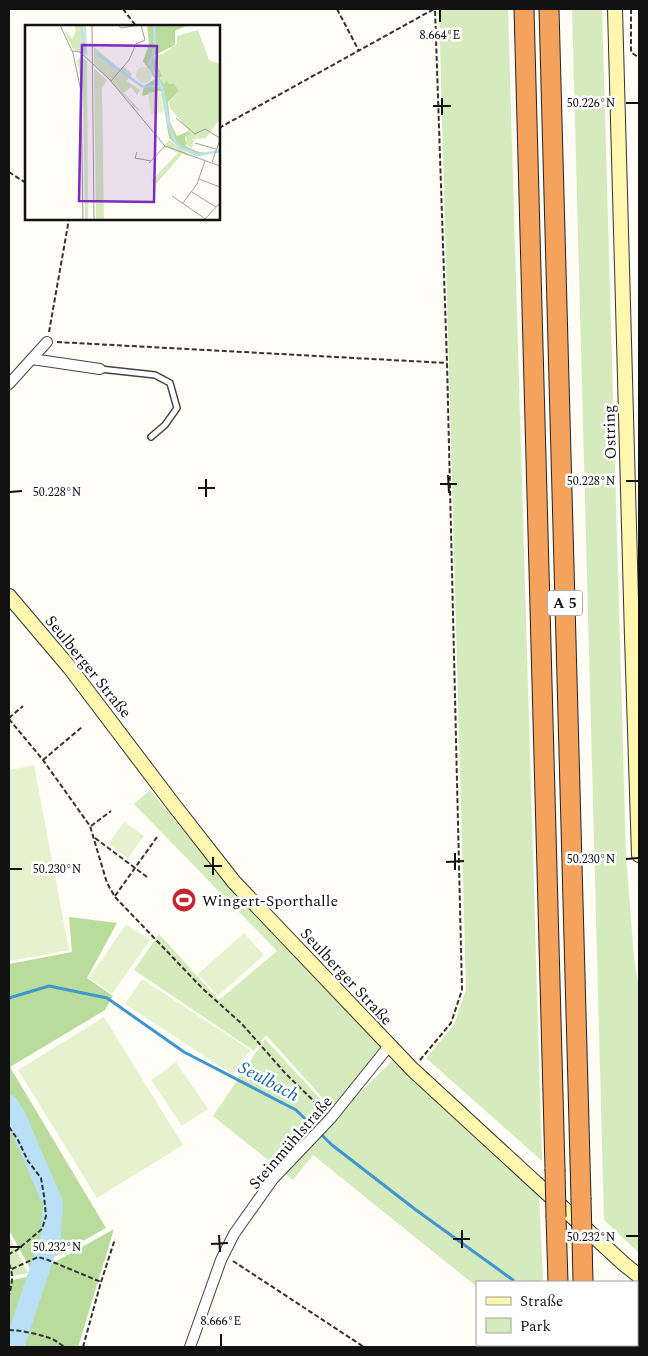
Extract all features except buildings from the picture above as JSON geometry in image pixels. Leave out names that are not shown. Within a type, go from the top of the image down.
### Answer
[{"type":"highway","name":"A 5","points":[[524,9],[558,1281]]},
{"type":"highway","name":"A 5","points":[[549,9],[583,1281]]},
{"type":"street","name":"Ostring","points":[[615,9],[639,854]]},
{"type":"street","points":[[9,384],[47,342]]},
{"type":"street","points":[[32,359],[100,369]]},
{"type":"street","name":"Seulberger Straße","points":[[9,596],[70,668],[172,804],[234,882],[419,1076],[639,1276]]},
{"type":"street","name":"Steinmühlstraße","points":[[190,1347],[223,1254],[234,1234],[273,1179],[329,1121],[389,1046]]},
{"type":"lane","points":[[100,369],[155,375],[170,383],[178,408],[165,425],[151,437]]},
{"type":"path","points":[[123,9],[135,25]]},
{"type":"path","points":[[337,9],[359,51]]},
{"type":"path","points":[[220,127],[434,9],[447,364],[462,990],[451,1024],[418,1063]]},
{"type":"path","points":[[631,9],[631,52],[639,58]]},
{"type":"path","points":[[9,172],[25,182]]},
{"type":"path","points":[[70,220],[47,342],[447,364]]},
{"type":"path","points":[[23,706],[9,718],[43,760],[90,826],[107,884],[115,897],[203,989],[242,1024],[329,1121]]},
{"type":"path","points":[[43,760],[82,727]]},
{"type":"path","points":[[90,826],[111,810]]},
{"type":"path","points":[[94,836],[147,877]]},
{"type":"path","points":[[115,897],[157,838]]},
{"type":"path","points":[[9,1127],[18,1140],[28,1161],[41,1178],[46,1216],[42,1229],[17,1250],[9,1254]]},
{"type":"path","points":[[83,1347],[115,1239]]},
{"type":"path","points":[[223,1254],[364,1347]]},
{"type":"path","points":[[12,1269],[38,1257],[101,1282]]},
{"type":"path","points":[[9,1264],[12,1269],[12,1285],[9,1295]]},
{"type":"path","points":[[9,1330],[28,1332],[54,1339],[65,1347]]},
{"type":"green space","points":[[439,9],[508,9],[542,1161],[426,1058],[454,1025],[466,989]]},
{"type":"green space","points":[[572,9],[602,9],[626,854],[634,958],[639,990],[639,1253],[604,1220]]},
{"type":"green space","points":[[34,765],[69,950],[9,961],[9,770]]},
{"type":"green space","points":[[150,790],[230,888],[383,1049],[336,1113],[266,1035],[254,1051],[134,970],[159,934],[219,1000],[277,951],[134,804]]},
{"type":"green space","points":[[124,822],[144,836],[128,858],[108,844]]},
{"type":"green space","points":[[69,917],[117,923],[87,978],[113,996],[105,1010],[10,1067],[106,1228],[31,1270],[9,1230],[9,964],[72,952]]},
{"type":"green space","points":[[126,924],[150,940],[112,994],[89,978]]},
{"type":"green space","points":[[244,933],[264,955],[218,996],[198,974]]},
{"type":"green space","points":[[142,979],[250,1050],[233,1075],[125,1004]]},
{"type":"green space","points":[[104,1017],[183,1145],[97,1198],[18,1070]]},
{"type":"green space","points":[[265,1039],[336,1116],[394,1059],[539,1191],[543,1281],[476,1281],[476,1286],[313,1155],[293,1180],[213,1116]]},
{"type":"green space","points":[[176,1062],[208,1109],[182,1126],[151,1080]]},
{"type":"green space","points":[[114,1229],[78,1347],[9,1347],[9,1281],[30,1276]]},
{"type":"green space","points":[[9,1237],[28,1273],[9,1277]]},
{"type":"waterway","name":"Seulbach","points":[[9,998],[49,986],[107,998],[184,1052],[296,1110],[332,1145],[416,1210],[513,1280]]},
{"type":"waterway","points":[[9,1105],[53,1203],[51,1235],[14,1347]]},
{"type":"place","name":"Wingert-Sporthalle","points":[[184,900]]}]
